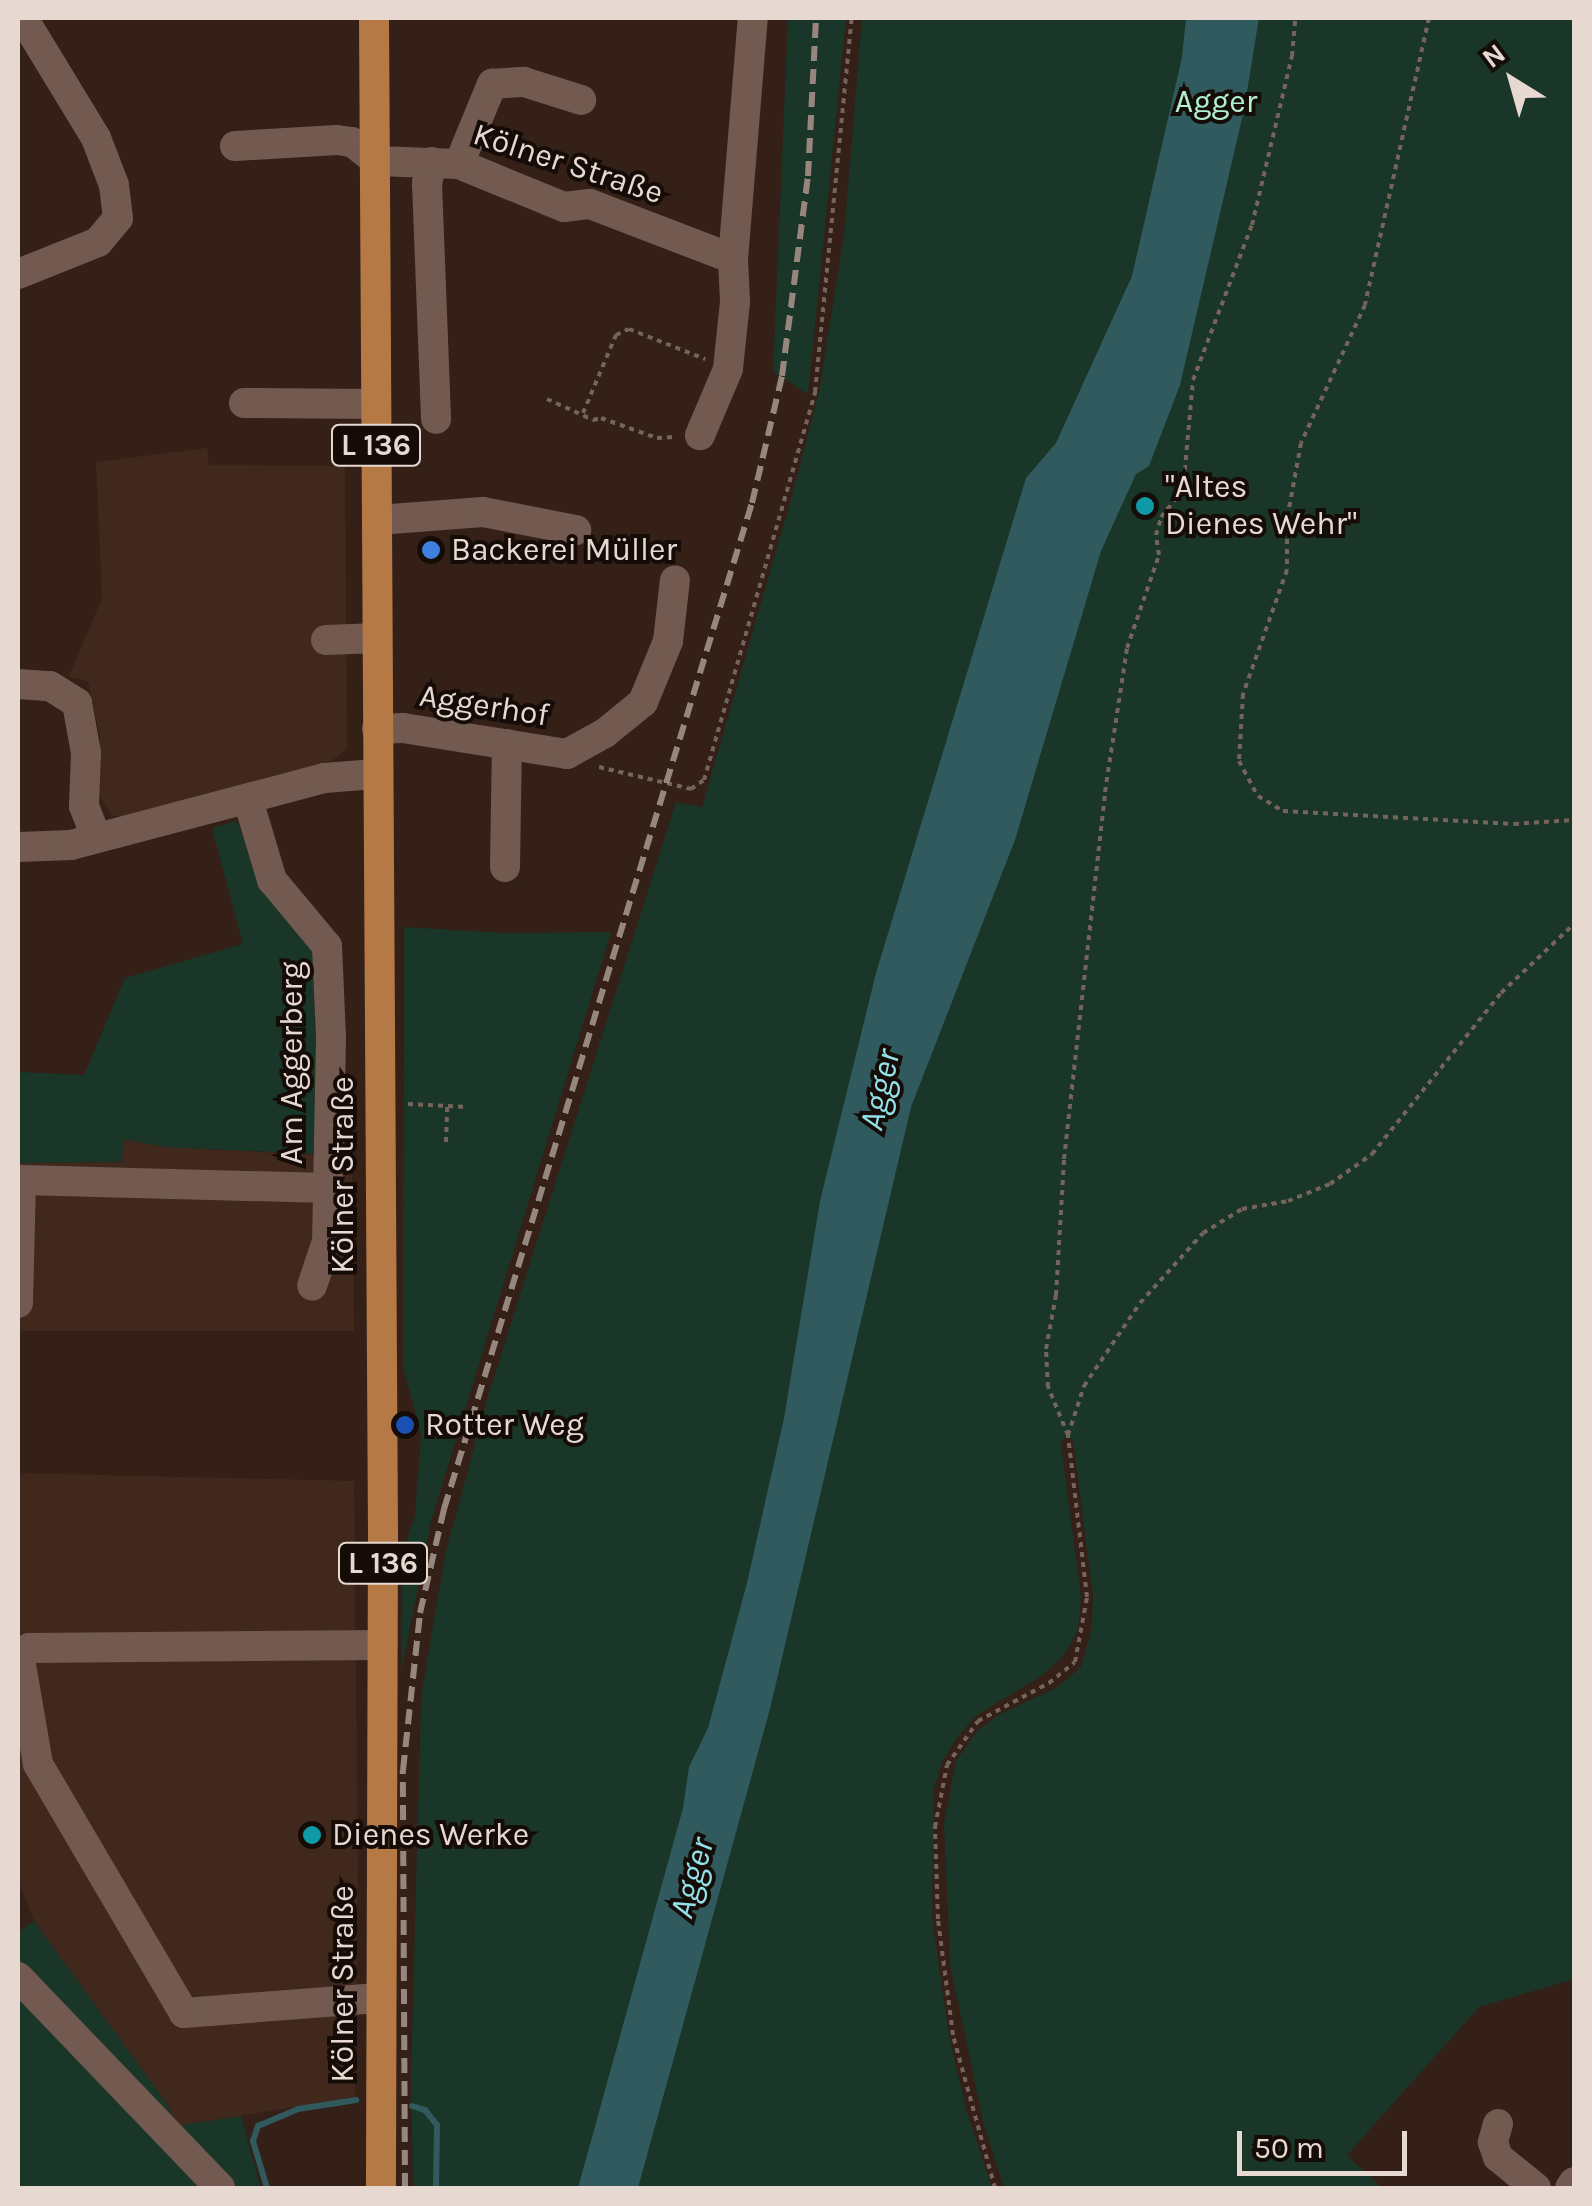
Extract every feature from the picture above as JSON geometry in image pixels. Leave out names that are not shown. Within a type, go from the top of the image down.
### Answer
[{"type":"main road","name":"Kölner Straße","points":[[374,18],[381,2188]]},
{"type":"street","points":[[18,274],[98,242],[118,218],[114,184],[96,138],[23,18]]},
{"type":"street","points":[[700,435],[728,369],[753,18]]},
{"type":"street","points":[[436,419],[427,183],[445,163],[492,84],[524,82],[581,100]]},
{"type":"street","points":[[235,146],[337,140],[352,142],[376,161]]},
{"type":"street","name":"Kölner Straße","points":[[376,161],[445,163],[564,207],[590,204],[733,258]]},
{"type":"street","points":[[244,403],[375,404]]},
{"type":"street","points":[[378,520],[483,512],[576,530]]},
{"type":"street","name":"Aggerhof","points":[[377,729],[403,728],[567,754],[605,732],[643,702],[668,642],[676,580]]},
{"type":"street","points":[[326,640],[378,638]]},
{"type":"street","points":[[18,684],[50,686],[77,703],[86,754],[84,806],[96,838]]},
{"type":"street","points":[[505,868],[507,744]]},
{"type":"street","points":[[18,847],[71,845],[324,778],[376,774]]},
{"type":"street","name":"Am Aggerberg","points":[[248,800],[272,880],[327,946],[331,1037],[327,1241],[312,1286]]},
{"type":"street","points":[[18,1302],[21,1180],[328,1188]]},
{"type":"street","points":[[378,1998],[184,2013],[38,1764],[20,1659],[28,1648],[381,1646]]},
{"type":"street","points":[[18,1977],[220,2188]]},
{"type":"street","points":[[1498,2124],[1493,2142],[1498,2156],[1536,2188]]},
{"type":"street","points":[[1570,2188],[1574,2182]]},
{"type":"path","points":[[620,771],[691,790],[704,780],[815,392],[852,18]]},
{"type":"path","points":[[995,2188],[954,2035],[938,1919],[935,1827],[948,1765],[970,1730],[1008,1702],[1064,1674],[1074,1662],[1087,1597],[1068,1435],[1048,1387],[1046,1348],[1056,1295],[1064,1159],[1105,792],[1128,648],[1159,555],[1156,536],[1161,517],[1183,490],[1193,380],[1252,225],[1292,56],[1295,18]]},
{"type":"path","points":[[1428,18],[1365,306],[1300,443],[1286,518],[1287,570],[1243,694],[1239,761],[1258,796],[1283,811],[1514,824],[1574,820]]},
{"type":"path","points":[[583,413],[616,335],[629,329],[728,369]]},
{"type":"path","points":[[547,399],[657,438],[700,435]]},
{"type":"path","points":[[1068,1435],[1084,1386],[1140,1303],[1185,1249],[1202,1233],[1242,1210],[1288,1201],[1330,1184],[1372,1154],[1500,992],[1574,924]]},
{"type":"path","points":[[378,1102],[468,1106]]},
{"type":"path","points":[[446,1105],[446,1142]]},
{"type":"shaded area","points":[[207,448],[209,465],[345,466],[347,748],[333,760],[310,768],[125,818],[112,815],[99,795],[100,738],[88,681],[69,677],[102,598],[96,462]]},
{"type":"shaded area","points":[[123,1139],[165,1147],[352,1157],[354,1331],[18,1331],[18,1163],[122,1162]]},
{"type":"shaded area","points":[[18,1473],[354,1481],[358,1864],[355,2097],[177,2126],[168,2105],[34,1921],[18,1879]]},
{"type":"green space","points":[[788,18],[846,18],[808,394],[773,372]]},
{"type":"green space","points":[[862,18],[1574,18],[1574,1979],[1479,2007],[1347,2155],[1382,2188],[1004,2188],[983,2122],[950,1964],[944,1822],[956,1761],[976,1732],[998,1715],[1056,1688],[1081,1667],[1091,1631],[1093,1596],[1073,1441],[1068,1436],[1061,1442],[1081,1598],[1078,1630],[1065,1654],[1043,1675],[976,1716],[943,1760],[934,1789],[932,1918],[949,2036],[967,2112],[992,2188],[413,2188],[411,2075],[421,1697],[445,1555],[488,1396],[676,802],[702,807],[790,503],[819,392],[844,235]]},
{"type":"green space","points":[[237,821],[264,890],[313,947],[318,1154],[165,1147],[123,1139],[122,1162],[18,1163],[18,1072],[84,1075],[125,978],[243,944],[212,828]]},
{"type":"green space","points":[[404,927],[504,933],[611,932],[431,1521],[401,1673],[402,1554],[415,1516],[421,1434],[403,1367]]},
{"type":"green space","points":[[34,1921],[168,2105],[177,2126],[241,2116],[261,2188],[18,2188],[18,1932]]},
{"type":"water","name":"Agger","points":[[1186,18],[1259,18],[1244,110],[1180,385],[1149,466],[1136,474],[1101,551],[1015,840],[911,1107],[770,1709],[638,2188],[578,2188],[683,1808],[689,1767],[708,1728],[747,1583],[784,1418],[820,1201],[876,973],[1026,478],[1056,443],[1132,276],[1182,57]]},
{"type":"waterway","points":[[267,2188],[253,2141],[258,2126],[298,2109],[356,2100]]},
{"type":"waterway","points":[[412,2106],[425,2110],[437,2125],[436,2188]]},
{"type":"railway","points":[[405,2188],[403,1770],[420,1613],[444,1509],[752,503],[782,376],[808,176],[816,18]]},
{"type":"place","name":"\"Altes Dienes Wehr\"","points":[[1145,506]]},
{"type":"place","name":"Backerei Müller","points":[[431,550]]},
{"type":"place","name":"Rotter Weg","points":[[405,1425]]},
{"type":"place","name":"Dienes Werke","points":[[312,1835]]}]
